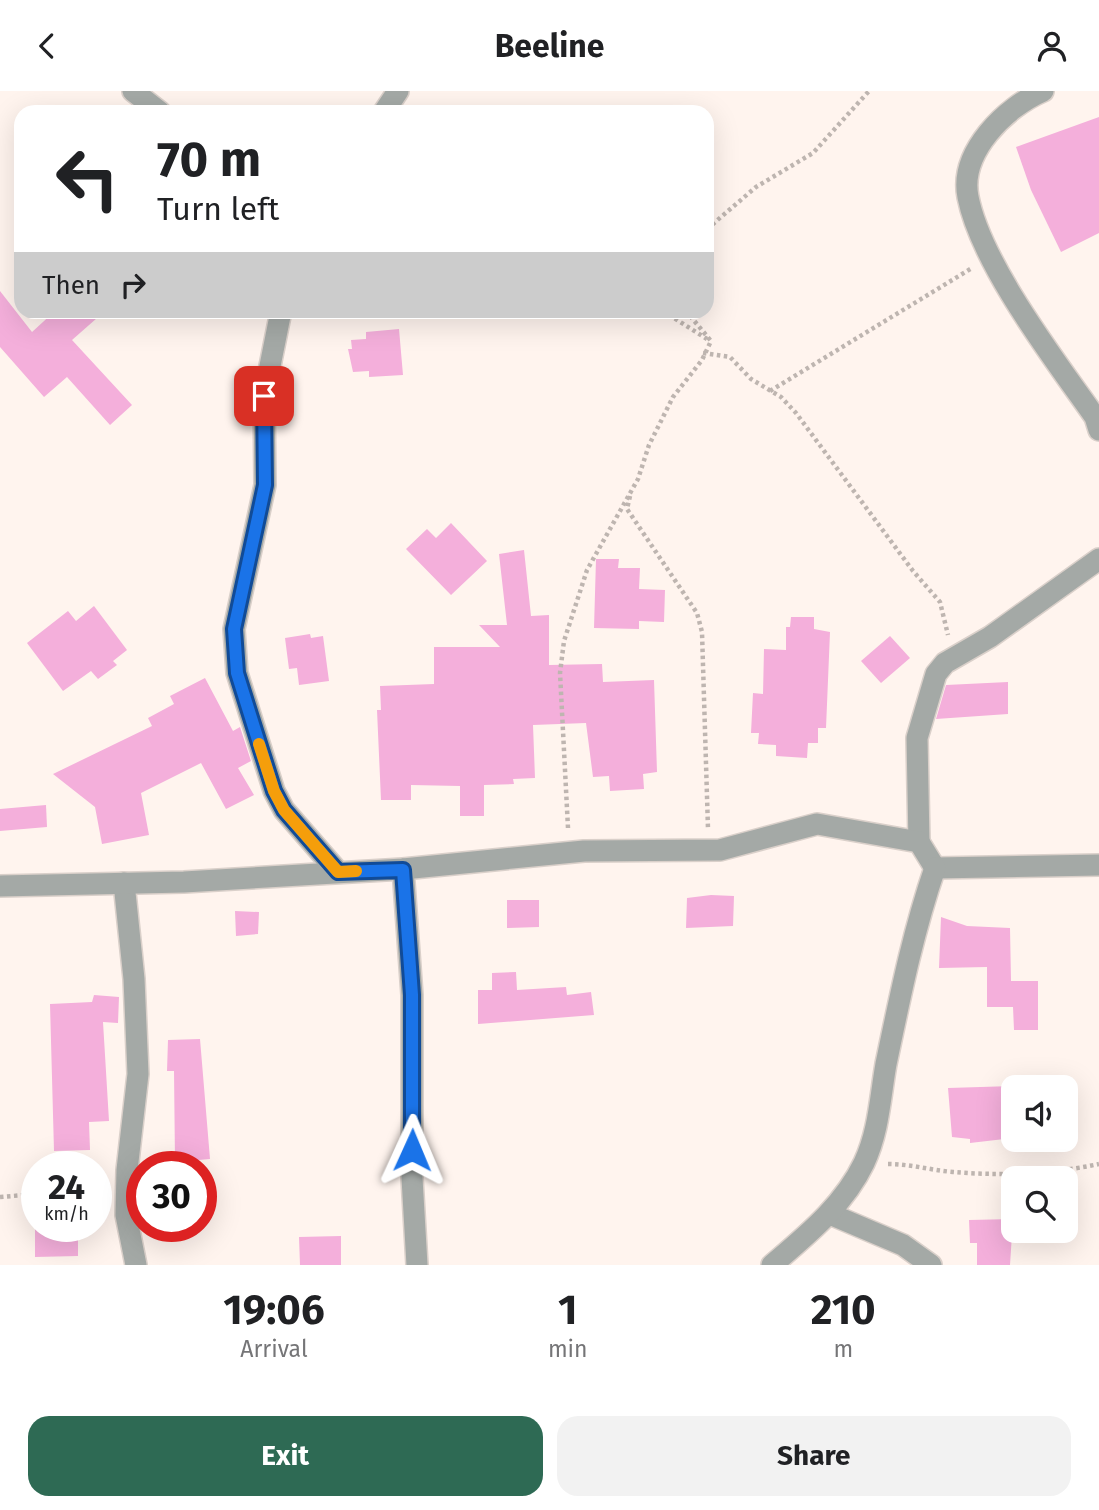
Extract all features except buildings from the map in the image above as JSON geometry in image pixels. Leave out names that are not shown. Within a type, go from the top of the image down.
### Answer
[{"type":"street","points":[[133,91],[151,105]]},
{"type":"street","points":[[1043,91],[1026,98],[1001,117],[968,172],[967,196],[990,255],[1038,336],[1095,417],[1099,430]]},
{"type":"street","points":[[279,319],[264,396],[265,485],[234,629],[237,673],[274,791],[284,810],[338,872]]},
{"type":"street","points":[[935,868],[919,842],[917,738],[936,674],[949,660],[990,637],[1099,559]]},
{"type":"street","points":[[0,886],[184,882],[403,870],[584,851],[709,850],[817,824],[919,842]]},
{"type":"street","points":[[935,868],[1099,865]]},
{"type":"street","points":[[772,1265],[830,1214],[864,1164],[878,1126],[885,1069],[915,927],[935,868]]},
{"type":"street","points":[[403,870],[412,995],[412,1178],[416,1265]]},
{"type":"street","points":[[124,883],[134,979],[138,1074],[127,1170],[126,1215],[136,1265]]},
{"type":"street","points":[[830,1214],[871,1230],[924,1262]]},
{"type":"path","points":[[714,223],[756,187],[813,153],[869,91]]},
{"type":"path","points":[[769,391],[875,330],[990,255]]},
{"type":"path","points":[[676,319],[711,341]]},
{"type":"path","points":[[693,319],[711,341]]},
{"type":"path","points":[[569,854],[560,673],[564,641],[587,570],[631,490],[673,397],[711,341]]},
{"type":"path","points":[[706,352],[702,353],[730,358],[751,379],[781,397],[796,413],[906,561],[940,602],[945,613],[949,660]]},
{"type":"path","points":[[631,490],[627,509],[686,594],[697,613],[702,632],[709,850]]},
{"type":"path","points":[[864,1164],[911,1164],[951,1172],[994,1173],[1069,1170],[1099,1164]]},
{"type":"path","points":[[0,1197],[21,1195]]},
{"type":"slow traffic","points":[[259,744],[274,791],[284,810],[338,872],[356,871]]},
{"type":"route","points":[[264,396],[265,485],[240,590],[234,629],[237,673],[247,712],[274,791],[284,810],[338,872],[403,870],[412,995],[412,1150]]}]
